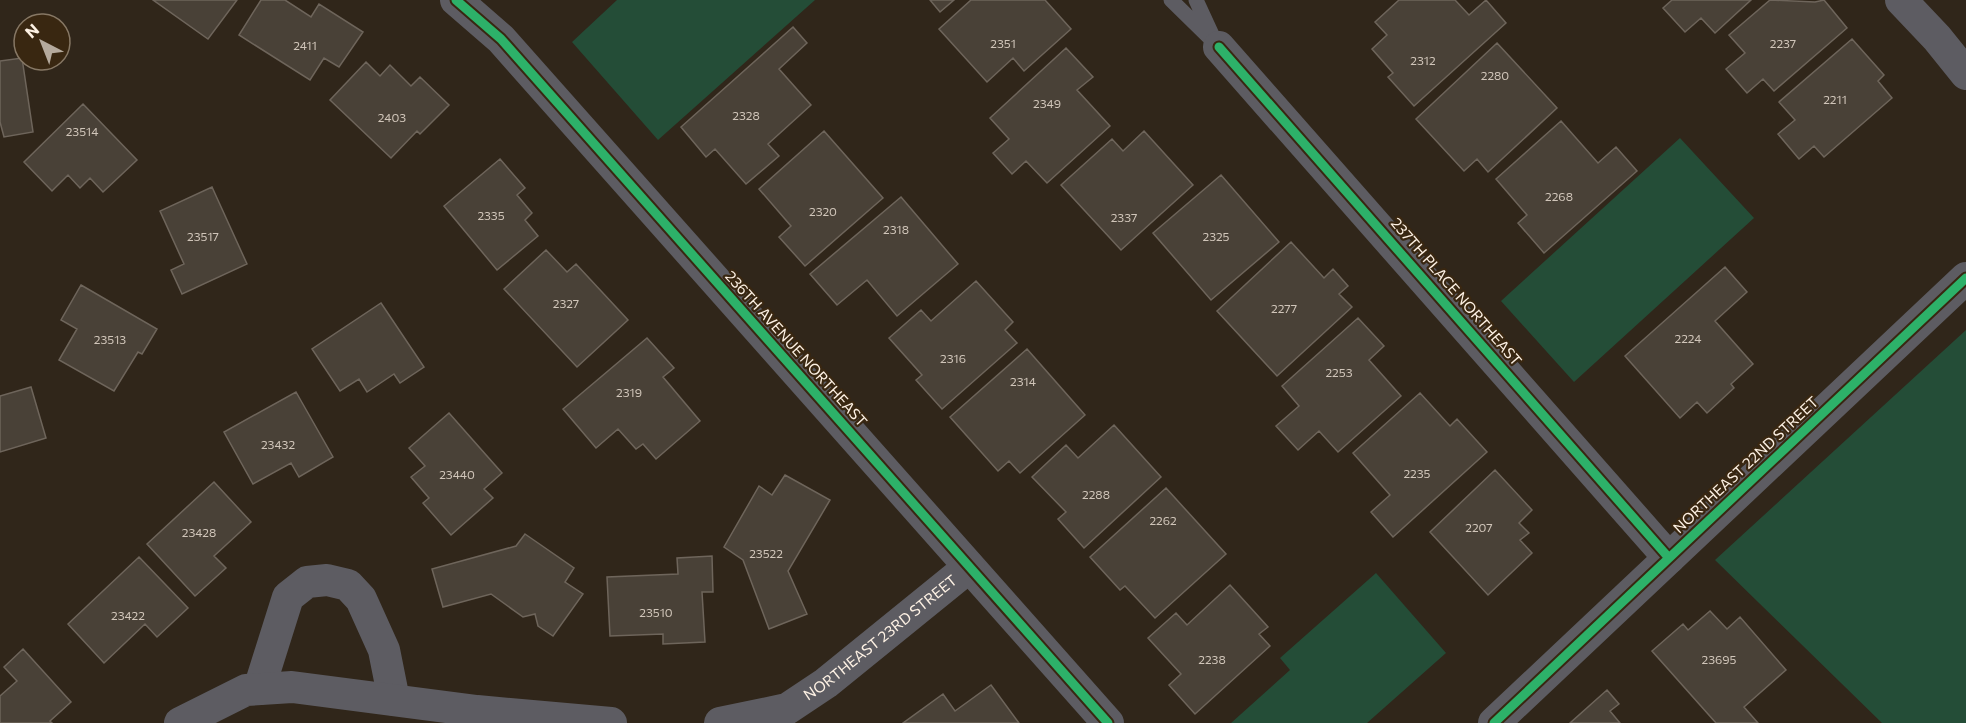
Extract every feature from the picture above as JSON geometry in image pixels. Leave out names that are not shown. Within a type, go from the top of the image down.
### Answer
[{"type":"street","name":"236TH AVENUE NORTHEAST","points":[[456,0],[501,39],[1108,723]]},
{"type":"street","points":[[1901,0],[1937,38],[1966,74]]},
{"type":"street","name":"237TH PLACE NORTHEAST","points":[[1219,47],[1669,558]]},
{"type":"street","name":"NORTHEAST 22ND STREET","points":[[1494,723],[1966,278]]},
{"type":"street","name":"NORTHEAST 23RD STREET","points":[[720,723],[787,709],[826,683],[969,567]]},
{"type":"street","points":[[253,689],[288,597],[307,582],[327,580],[348,585],[361,599],[384,650],[394,700]]},
{"type":"street","points":[[180,723],[253,689],[292,687],[394,700],[476,717],[611,723]]},
{"type":"lane","points":[[1171,0],[1219,47]]},
{"type":"lane","points":[[1196,0],[1219,47]]},
{"type":"green space","points":[[617,0],[815,0],[658,140],[572,42]]},
{"type":"green space","points":[[1680,138],[1754,218],[1574,382],[1501,301]]},
{"type":"green space","points":[[1966,330],[1966,723],[1882,723],[1715,560]]},
{"type":"green space","points":[[1376,573],[1446,653],[1367,723],[1231,723],[1290,670],[1280,658]]},
{"type":"building","points":[[153,0],[237,0],[208,39]]},
{"type":"building","points":[[261,0],[285,0],[311,17],[319,4],[363,32],[339,67],[324,58],[310,80],[239,35]]},
{"type":"building","points":[[930,0],[954,0],[940,12]]},
{"type":"building","points":[[971,0],[1045,0],[1071,29],[1024,71],[1013,58],[987,82],[939,29]]},
{"type":"building","points":[[1399,0],[1455,0],[1469,15],[1486,0],[1506,23],[1414,106],[1388,77],[1393,73],[1372,49],[1387,35],[1375,22]]},
{"type":"building","points":[[1672,0],[1751,0],[1715,33],[1701,18],[1685,32],[1663,8]]},
{"type":"building","points":[[1770,0],[1815,2],[1824,0],[1847,28],[1774,91],[1763,79],[1747,93],[1726,69],[1745,53],[1729,35]]},
{"type":"building","points":[[793,27],[807,43],[779,69],[811,105],[768,144],[779,156],[746,184],[715,149],[706,157],[681,127]]},
{"type":"building","points":[[1852,39],[1884,75],[1878,81],[1892,98],[1824,157],[1814,146],[1799,159],[1778,134],[1795,120],[1779,102]]},
{"type":"building","points":[[1497,43],[1557,108],[1488,172],[1477,159],[1464,171],[1416,119]]},
{"type":"building","points":[[1066,48],[1093,77],[1077,90],[1110,126],[1047,183],[1026,161],[1012,174],[993,153],[1009,139],[990,118]]},
{"type":"building","points":[[12,59],[12,72],[24,72],[33,132],[4,137],[0,122],[0,61]]},
{"type":"building","points":[[366,62],[380,76],[390,65],[411,86],[420,77],[449,105],[420,134],[417,131],[391,158],[330,100]]},
{"type":"building","points":[[83,104],[137,160],[103,192],[90,178],[80,188],[68,175],[52,191],[24,162]]},
{"type":"building","points":[[1561,121],[1598,163],[1616,147],[1637,171],[1544,253],[1518,223],[1527,215],[1496,179]]},
{"type":"building","points":[[824,131],[883,198],[805,266],[779,237],[791,226],[759,189]]},
{"type":"building","points":[[1144,131],[1193,185],[1121,250],[1061,185],[1112,139],[1123,151]]},
{"type":"building","points":[[500,159],[525,188],[517,195],[532,213],[525,220],[538,236],[497,270],[444,206]]},
{"type":"building","points":[[1221,175],[1279,242],[1211,300],[1153,233]]},
{"type":"building","points":[[212,187],[247,264],[182,294],[171,270],[184,264],[160,211]]},
{"type":"building","points":[[901,197],[958,264],[897,316],[867,280],[837,305],[810,274]]},
{"type":"building","points":[[1291,242],[1324,278],[1333,269],[1348,286],[1339,294],[1352,307],[1277,376],[1217,311]]},
{"type":"building","points":[[546,250],[567,272],[576,264],[628,320],[577,367],[504,289]]},
{"type":"building","points":[[1725,267],[1747,292],[1715,321],[1753,364],[1731,384],[1734,388],[1707,413],[1697,402],[1680,418],[1625,356]]},
{"type":"building","points":[[976,281],[1013,322],[1005,330],[1017,343],[942,409],[916,380],[922,375],[889,338],[921,310],[931,321]]},
{"type":"building","points":[[81,285],[157,329],[142,354],[138,352],[114,391],[59,360],[77,329],[61,320]]},
{"type":"building","points":[[381,303],[424,367],[400,383],[394,374],[367,392],[359,379],[340,391],[312,349]]},
{"type":"building","points":[[1358,318],[1384,346],[1369,360],[1401,396],[1338,452],[1319,431],[1298,450],[1276,426],[1299,406],[1282,386]]},
{"type":"building","points":[[647,338],[674,368],[663,377],[700,421],[656,459],[643,444],[636,449],[618,429],[596,448],[563,409]]},
{"type":"building","points":[[1027,349],[1085,415],[1020,473],[1009,461],[998,471],[950,417]]},
{"type":"building","points":[[31,387],[46,438],[0,452],[0,396]]},
{"type":"building","points":[[296,392],[333,457],[299,477],[291,463],[253,484],[224,432]]},
{"type":"building","points":[[1420,393],[1450,426],[1457,419],[1487,452],[1393,537],[1371,512],[1390,495],[1353,453]]},
{"type":"building","points":[[449,413],[502,473],[484,489],[493,498],[451,535],[423,503],[429,498],[411,477],[425,466],[409,448]]},
{"type":"building","points":[[1114,425],[1161,477],[1084,548],[1058,519],[1066,512],[1032,477],[1066,445],[1078,458]]},
{"type":"building","points":[[1495,470],[1532,510],[1519,523],[1529,533],[1520,540],[1532,553],[1488,595],[1430,532]]},
{"type":"building","points":[[785,475],[830,500],[788,571],[807,614],[769,629],[743,560],[724,547],[759,486],[772,495]]},
{"type":"building","points":[[214,482],[251,522],[214,556],[226,568],[195,596],[147,544]]},
{"type":"building","points":[[1166,488],[1226,554],[1155,618],[1125,586],[1120,590],[1090,557]]},
{"type":"building","points":[[525,534],[574,568],[565,582],[583,594],[553,636],[538,626],[535,614],[523,617],[491,594],[443,607],[432,569],[516,546]]},
{"type":"building","points":[[712,556],[713,592],[702,592],[705,642],[663,644],[663,634],[610,636],[607,577],[678,574],[677,558]]},
{"type":"building","points":[[139,557],[188,608],[157,637],[145,624],[104,663],[68,624]]},
{"type":"building","points":[[1230,585],[1268,627],[1259,634],[1270,646],[1195,714],[1169,685],[1181,674],[1148,638],[1176,613],[1187,625]]},
{"type":"building","points":[[1710,611],[1727,629],[1740,617],[1786,670],[1744,707],[1758,723],[1716,723],[1652,651],[1683,624],[1688,630]]},
{"type":"building","points":[[23,649],[71,702],[50,721],[52,723],[0,723],[0,696],[17,681],[4,667]]},
{"type":"building","points":[[991,685],[1019,723],[903,723],[943,694],[955,711]]},
{"type":"building","points":[[1607,690],[1619,704],[1610,711],[1620,723],[1570,723]]},
{"type":"cycle path","points":[[456,0],[501,39],[1108,723]]},
{"type":"cycle path","points":[[1219,47],[1669,558]]},
{"type":"cycle path","points":[[1494,723],[1966,278]]}]
